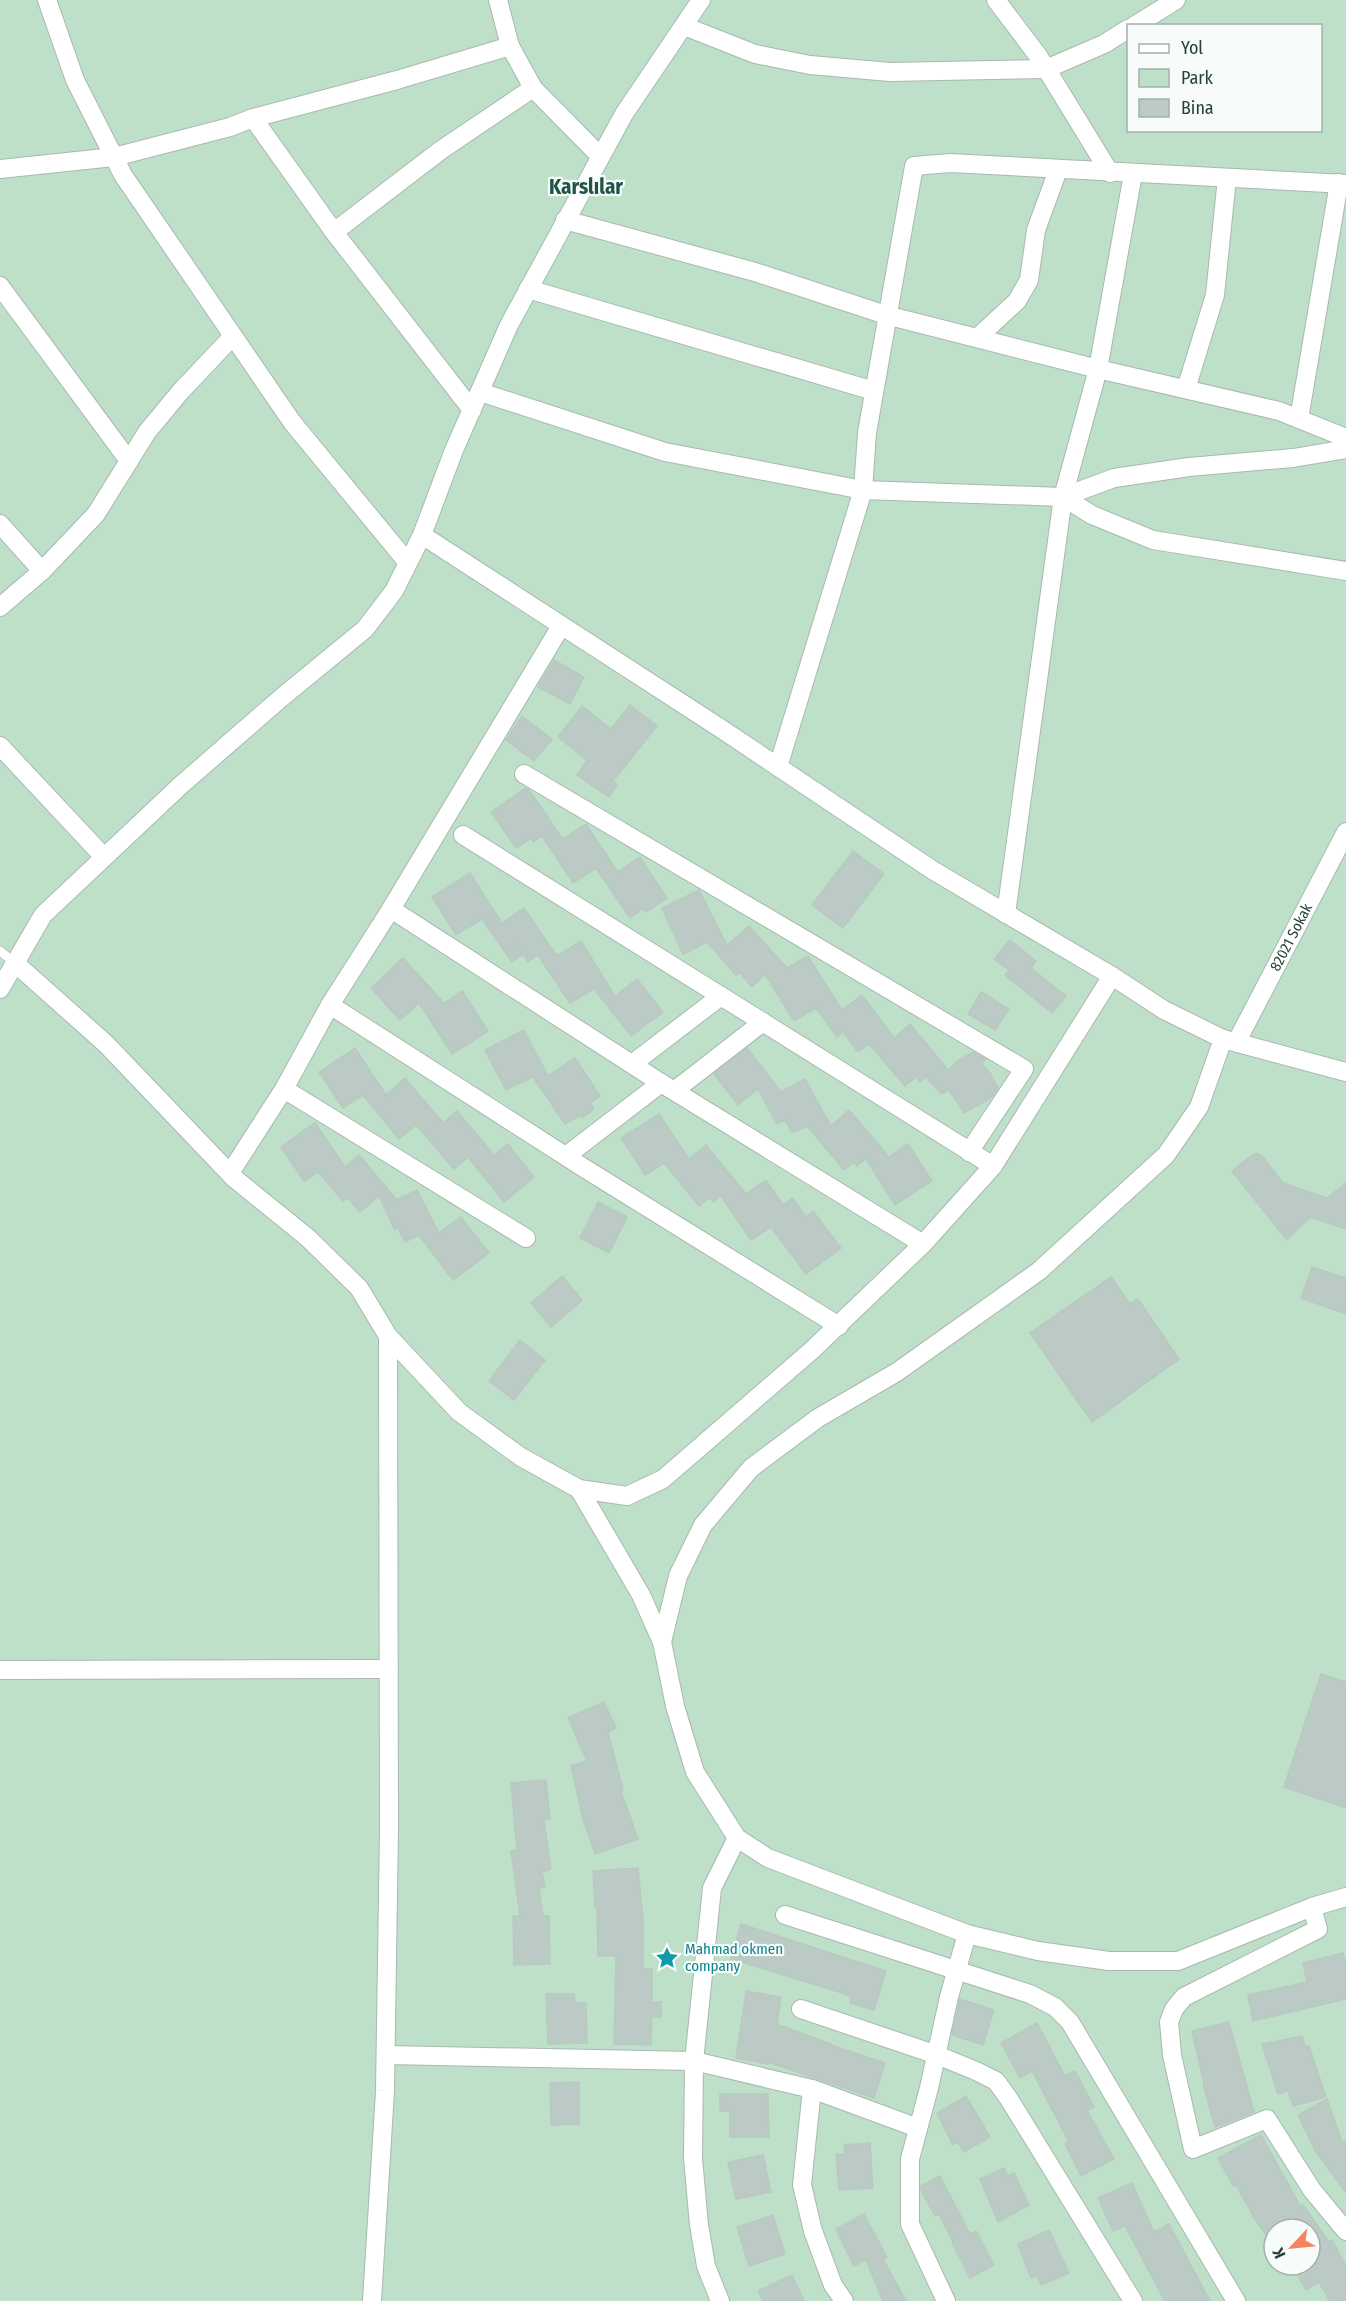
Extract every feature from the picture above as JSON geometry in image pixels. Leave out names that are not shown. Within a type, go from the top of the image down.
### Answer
[{"type":"street","points":[[47,0],[75,80],[123,175],[292,422],[408,563]]},
{"type":"street","points":[[498,0],[510,46],[533,88],[600,156]]},
{"type":"street","points":[[0,989],[43,915],[181,785],[272,705],[365,629],[394,591],[422,535],[471,410],[509,325],[624,114],[701,0]]},
{"type":"street","points":[[996,0],[1046,69],[1110,173]]},
{"type":"street","points":[[1137,24],[1176,0]]},
{"type":"street","points":[[684,26],[755,54],[810,65],[890,72],[1046,69],[1104,44],[1127,30]]},
{"type":"street","points":[[0,169],[114,157],[230,127],[254,118],[397,80],[510,46]]},
{"type":"street","points":[[334,232],[441,150],[533,88]]},
{"type":"street","points":[[254,118],[334,232],[471,410]]},
{"type":"street","points":[[778,766],[863,490],[867,433],[914,166],[950,164],[1343,184],[1299,419]]},
{"type":"street","points":[[976,338],[1017,301],[1029,280],[1036,230],[1058,170]]},
{"type":"street","points":[[1006,914],[1064,497],[1098,369],[1133,174]]},
{"type":"street","points":[[1186,389],[1215,295],[1227,178]]},
{"type":"street","points":[[565,220],[755,272],[886,315],[1098,369],[1279,411],[1346,438]]},
{"type":"street","points":[[0,286],[129,461]]},
{"type":"street","points":[[528,289],[874,391]]},
{"type":"street","points":[[0,607],[42,571],[96,514],[147,432],[181,391],[233,336]]},
{"type":"street","points":[[480,392],[665,452],[863,490],[1064,497],[1114,478],[1190,467],[1293,458],[1346,449]]},
{"type":"street","points":[[1064,497],[1092,515],[1153,540],[1346,571]]},
{"type":"street","points":[[0,524],[42,571]]},
{"type":"street","points":[[422,535],[778,766],[934,871],[1112,976],[1164,1010],[1230,1040],[1346,1072]]},
{"type":"street","points":[[230,1173],[284,1089],[330,1005],[391,909],[561,626]]},
{"type":"street","points":[[0,746],[104,857]]},
{"type":"street","points":[[524,774],[1024,1069],[969,1152]]},
{"type":"street","name":"82021 Sokak","points":[[662,1642],[678,1576],[703,1526],[751,1468],[818,1418],[897,1372],[1039,1271],[1166,1155],[1198,1107],[1230,1040],[1346,832]]},
{"type":"street","points":[[463,835],[993,1166]]},
{"type":"street","points":[[391,909],[668,1087],[923,1244]]},
{"type":"street","points":[[15,963],[106,1044],[230,1173],[308,1238],[359,1288],[388,1336],[459,1412],[521,1456],[579,1489],[627,1497],[663,1479],[838,1326],[923,1244],[993,1166],[1112,976]]},
{"type":"street","points":[[632,1064],[721,996]]},
{"type":"street","points":[[330,1005],[838,1326]]},
{"type":"street","points":[[566,1156],[763,1022]]},
{"type":"street","points":[[284,1089],[526,1238]]},
{"type":"street","points":[[372,2301],[386,2055],[389,1669],[388,1336]]},
{"type":"street","points":[[579,1489],[641,1594],[662,1642],[675,1706],[695,1772],[737,1838],[768,1858],[967,1934],[1038,1951],[1109,1961],[1178,1961],[1312,1907],[1346,1897]]},
{"type":"street","points":[[0,1670],[389,1669]]},
{"type":"street","points":[[720,2301],[706,2266],[699,2225],[693,2158],[694,2061],[712,1888],[737,1838]]},
{"type":"street","points":[[1312,1907],[1318,1929],[1184,1997],[1174,2009],[1169,2022],[1172,2055],[1193,2149],[1267,2119],[1312,2190],[1346,2231]]},
{"type":"street","points":[[785,1915],[1030,1994],[1055,2007],[1070,2022],[1236,2301]]},
{"type":"street","points":[[946,2301],[910,2224],[909,2159],[967,1934]]},
{"type":"street","points":[[801,2009],[937,2055],[996,2081],[1009,2098],[1133,2301]]},
{"type":"street","points":[[386,2055],[694,2061],[812,2089],[918,2128]]},
{"type":"street","points":[[812,2089],[802,2185],[813,2231],[833,2285],[844,2301]]},
{"type":"lane","points":[[0,951],[15,963]]},
{"type":"green space","points":[[0,0],[1346,0],[1346,2301],[0,2301]]},
{"type":"building","points":[[554,660],[584,677],[570,704],[538,687]]},
{"type":"building","points":[[630,705],[657,726],[613,781],[617,785],[609,797],[577,775],[587,760],[558,737],[582,706],[611,729]]},
{"type":"building","points":[[522,716],[552,739],[534,761],[506,740]]},
{"type":"building","points":[[526,788],[563,839],[586,824],[618,872],[640,857],[667,898],[646,912],[643,909],[630,918],[596,868],[573,883],[542,836],[533,842],[531,838],[516,848],[491,812]]},
{"type":"building","points":[[853,851],[884,874],[843,928],[812,905]]},
{"type":"building","points":[[470,873],[502,923],[524,908],[557,956],[581,941],[615,996],[637,979],[663,1012],[631,1036],[594,989],[570,1003],[538,955],[528,962],[514,941],[522,955],[512,962],[482,919],[456,935],[432,897]]},
{"type":"building","points":[[699,890],[727,945],[749,926],[787,968],[808,956],[842,1010],[862,995],[894,1038],[910,1024],[948,1070],[973,1052],[986,1059],[981,1064],[990,1073],[998,1088],[991,1098],[964,1113],[949,1090],[942,1094],[926,1077],[920,1082],[916,1077],[905,1086],[869,1044],[858,1052],[843,1032],[837,1037],[816,1008],[794,1021],[765,974],[752,987],[740,973],[736,975],[707,942],[683,954],[662,908]]},
{"type":"building","points":[[1010,940],[1036,961],[1031,968],[1066,996],[1052,1013],[1005,975],[1009,970],[994,959]]},
{"type":"building","points":[[403,958],[444,1003],[462,991],[488,1031],[452,1054],[419,1003],[400,1020],[371,988]]},
{"type":"building","points":[[981,992],[1009,1009],[995,1030],[968,1014]]},
{"type":"building","points":[[524,1030],[548,1076],[575,1058],[600,1096],[590,1103],[594,1109],[582,1118],[580,1115],[565,1124],[533,1077],[506,1090],[485,1050]]},
{"type":"building","points":[[355,1048],[386,1095],[405,1078],[443,1123],[457,1111],[494,1155],[508,1144],[534,1177],[504,1202],[468,1157],[454,1169],[416,1125],[399,1139],[363,1095],[343,1108],[319,1072]]},
{"type":"building","points":[[747,1048],[781,1092],[805,1079],[831,1126],[849,1110],[889,1157],[908,1144],[932,1181],[895,1205],[866,1159],[857,1166],[854,1162],[844,1170],[807,1126],[792,1133],[785,1120],[777,1124],[758,1089],[738,1105],[714,1074]]},
{"type":"building","points":[[659,1114],[689,1159],[706,1145],[746,1194],[766,1180],[783,1205],[793,1198],[806,1217],[813,1211],[841,1248],[806,1274],[771,1227],[751,1240],[721,1196],[713,1202],[710,1197],[699,1206],[664,1163],[645,1175],[621,1138]]},
{"type":"building","points":[[315,1123],[345,1167],[359,1155],[397,1200],[417,1190],[439,1233],[461,1217],[489,1253],[453,1280],[419,1235],[405,1242],[398,1228],[395,1230],[379,1196],[360,1212],[347,1197],[343,1201],[318,1172],[304,1181],[281,1147]]},
{"type":"building","points":[[1255,1153],[1261,1155],[1283,1183],[1327,1198],[1346,1183],[1346,1229],[1310,1217],[1287,1240],[1232,1171]]},
{"type":"building","points":[[598,1202],[627,1217],[609,1253],[580,1238]]},
{"type":"building","points":[[1312,1267],[1346,1278],[1346,1314],[1301,1298]]},
{"type":"building","points":[[562,1276],[582,1300],[551,1327],[531,1303]]},
{"type":"building","points":[[1111,1277],[1130,1304],[1138,1299],[1179,1359],[1092,1422],[1030,1333]]},
{"type":"building","points":[[520,1340],[545,1360],[514,1400],[489,1381]]},
{"type":"building","points":[[1321,1674],[1346,1682],[1346,1808],[1284,1787]]},
{"type":"building","points":[[604,1702],[616,1728],[608,1732],[623,1790],[621,1791],[638,1839],[595,1854],[583,1819],[571,1766],[587,1761],[568,1718]]},
{"type":"building","points":[[546,1780],[550,1819],[544,1820],[551,1869],[542,1872],[545,1887],[539,1888],[543,1916],[549,1916],[550,1964],[514,1965],[513,1916],[520,1916],[511,1851],[517,1850],[511,1783]]},
{"type":"building","points":[[638,1868],[643,1919],[643,1969],[652,1969],[652,2002],[661,2002],[661,2017],[652,2017],[651,2045],[614,2044],[616,1956],[598,1956],[597,1907],[595,1907],[593,1871]]},
{"type":"building","points":[[741,1924],[886,1971],[874,2010],[850,2003],[852,1997],[839,1992],[731,1959]]},
{"type":"building","points":[[1343,1953],[1346,1964],[1346,1999],[1253,2021],[1248,1995],[1307,1982],[1303,1963]]},
{"type":"building","points":[[746,1991],[781,1997],[777,2024],[885,2063],[874,2098],[768,2062],[768,2064],[736,2058]]},
{"type":"building","points":[[546,1994],[574,1994],[575,2003],[586,2003],[587,2043],[548,2044]]},
{"type":"building","points":[[960,1999],[994,2010],[983,2045],[952,2035]]},
{"type":"building","points":[[1229,2022],[1254,2112],[1215,2127],[1192,2031]]},
{"type":"building","points":[[1037,2023],[1065,2076],[1075,2071],[1094,2107],[1087,2110],[1114,2159],[1081,2176],[1065,2144],[1069,2142],[1032,2071],[1020,2078],[1001,2043]]},
{"type":"building","points":[[1302,2036],[1305,2047],[1309,2046],[1326,2097],[1293,2106],[1288,2091],[1278,2094],[1262,2044]]},
{"type":"building","points":[[579,2082],[579,2124],[551,2125],[550,2083]]},
{"type":"building","points":[[720,2094],[768,2094],[769,2137],[730,2137],[730,2111],[720,2111]]},
{"type":"building","points":[[966,2096],[990,2137],[964,2152],[958,2142],[953,2145],[937,2113]]},
{"type":"building","points":[[1327,2099],[1342,2142],[1346,2141],[1346,2193],[1316,2152],[1298,2115]]},
{"type":"building","points":[[1261,2135],[1301,2207],[1303,2205],[1311,2217],[1262,2217],[1262,2229],[1236,2185],[1233,2186],[1218,2158]]},
{"type":"building","points":[[870,2143],[873,2188],[839,2190],[836,2154],[845,2154],[844,2145]]},
{"type":"building","points":[[763,2155],[771,2192],[736,2199],[728,2162]]},
{"type":"building","points":[[1004,2168],[1008,2176],[1014,2173],[1029,2205],[998,2222],[980,2179]]},
{"type":"building","points":[[940,2176],[970,2234],[976,2231],[994,2265],[970,2278],[939,2214],[935,2216],[921,2190],[921,2186]]},
{"type":"building","points":[[1132,2183],[1154,2232],[1169,2224],[1210,2301],[1165,2301],[1125,2226],[1113,2231],[1098,2198]]},
{"type":"building","points":[[864,2214],[887,2258],[883,2259],[906,2301],[883,2301],[866,2260],[854,2266],[836,2229]]},
{"type":"building","points":[[773,2215],[785,2254],[749,2266],[737,2227]]},
{"type":"building","points":[[1049,2230],[1069,2273],[1041,2285],[1037,2275],[1031,2278],[1018,2244]]},
{"type":"building","points":[[1322,2232],[1329,2242],[1332,2240],[1346,2266],[1346,2301],[1330,2301],[1319,2282],[1306,2290],[1299,2277],[1322,2277]]},
{"type":"building","points":[[792,2275],[804,2301],[763,2301],[758,2291]]},
{"type":"place","name":"Mahmad okmen company","points":[[667,1958]]},
{"type":"district","name":"Karslılar","points":[[586,187]]}]
